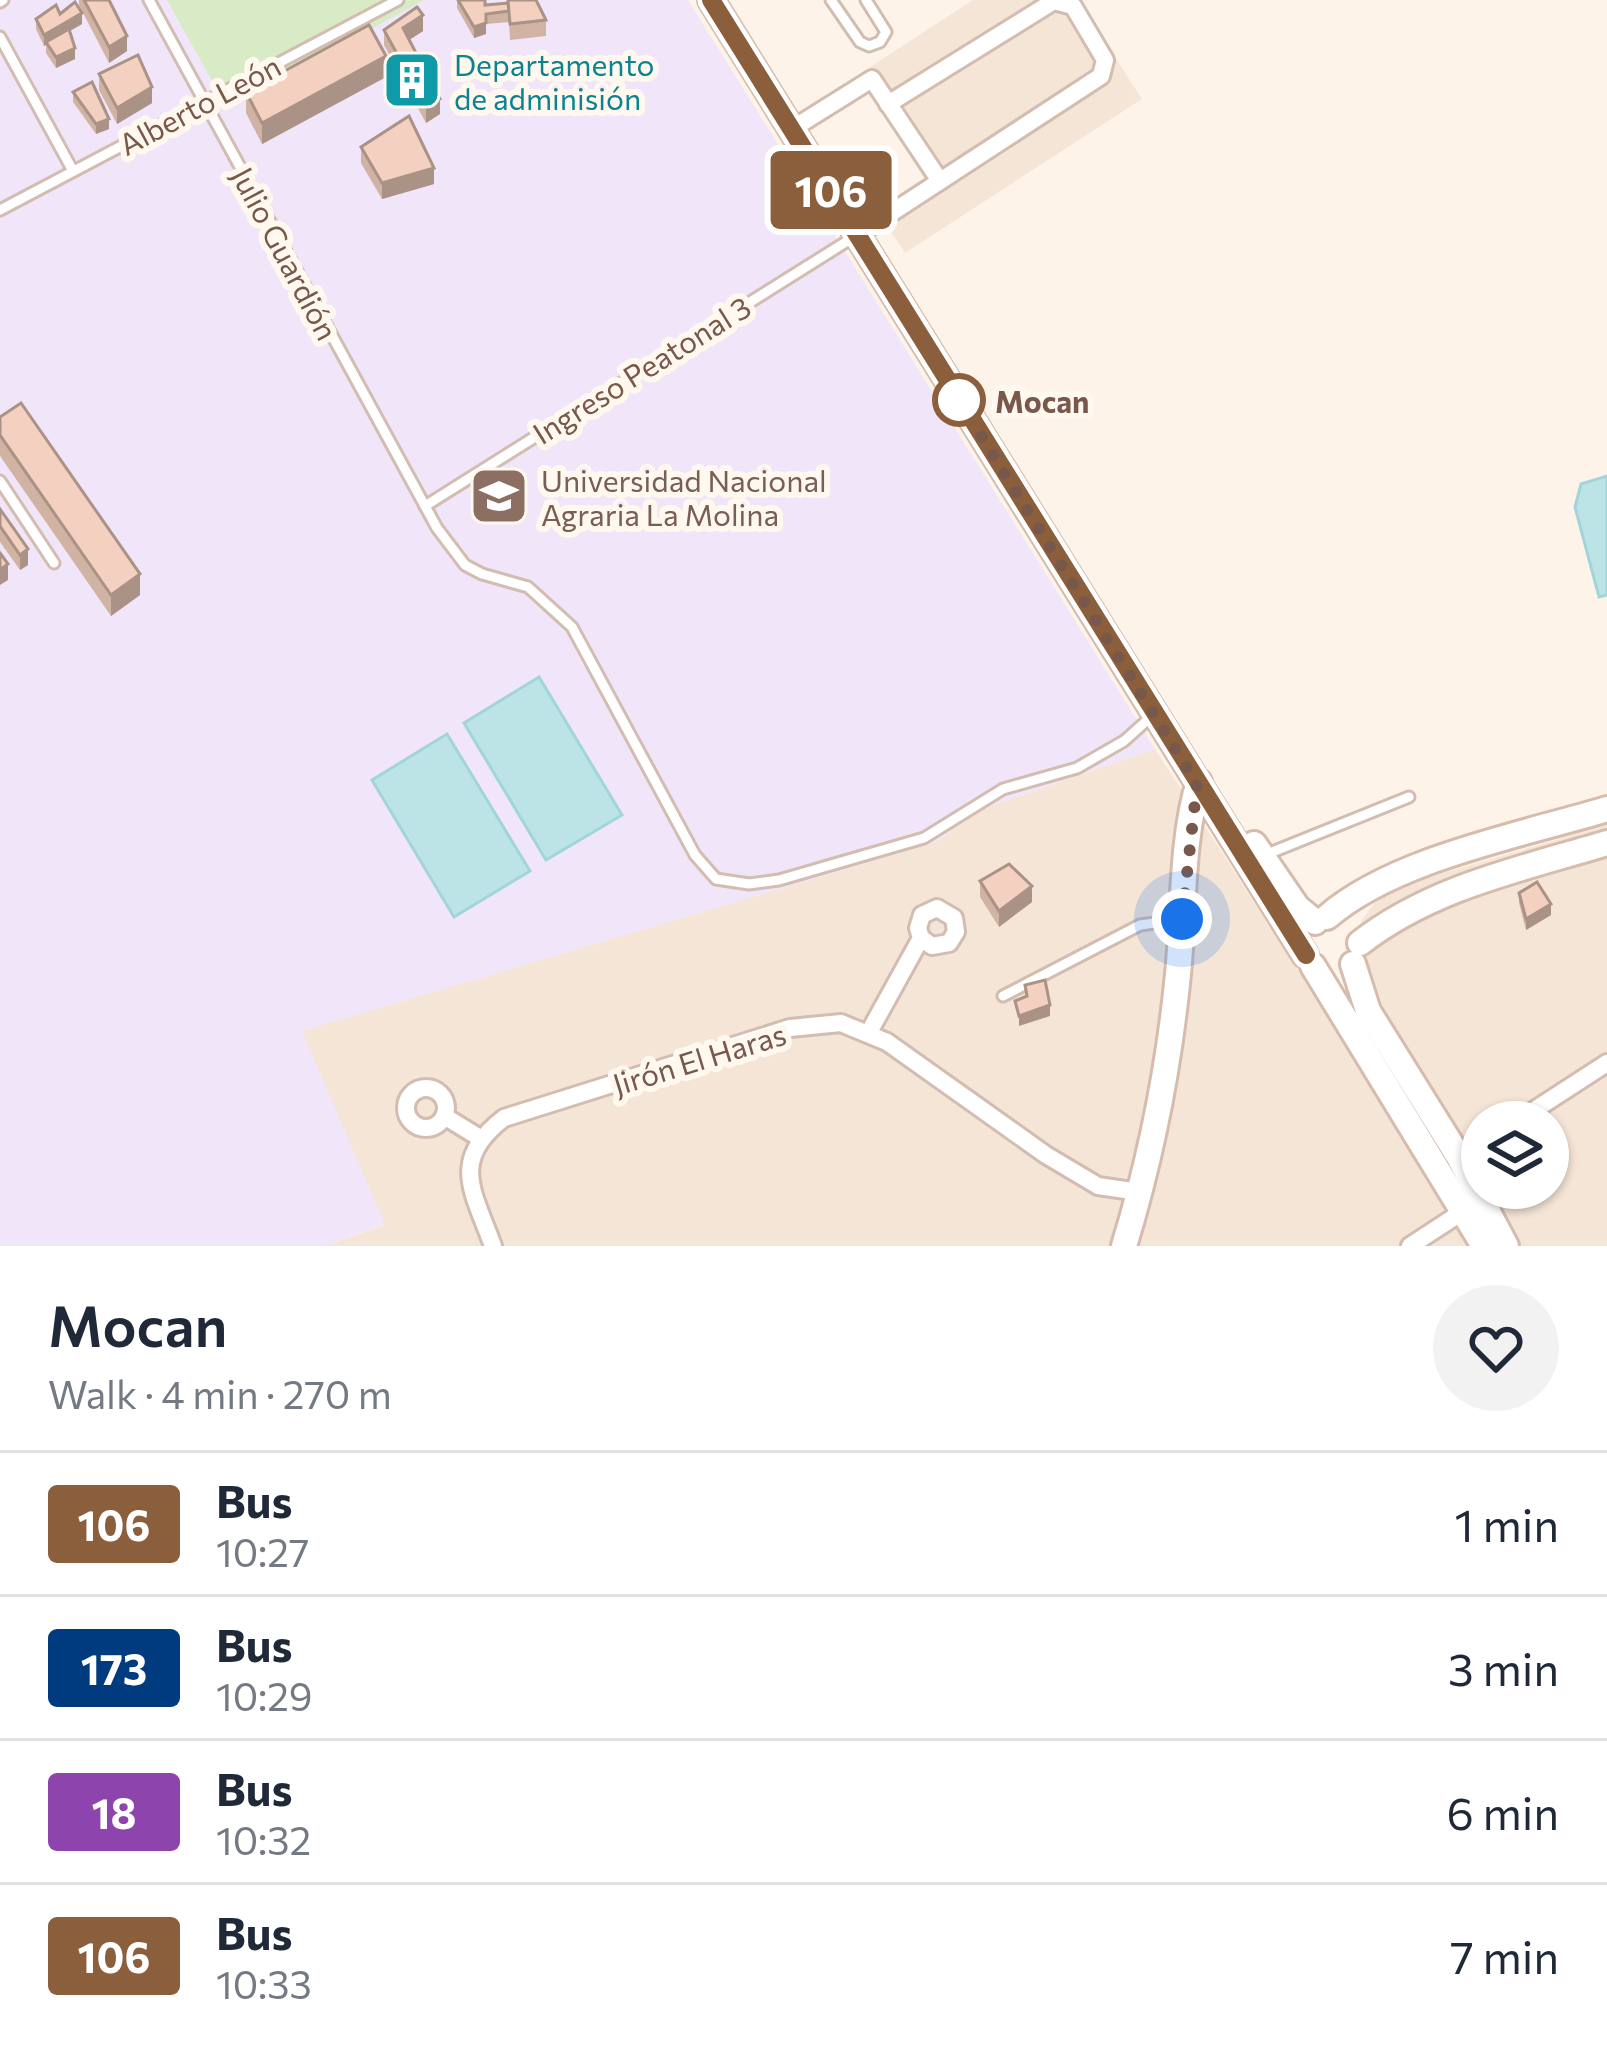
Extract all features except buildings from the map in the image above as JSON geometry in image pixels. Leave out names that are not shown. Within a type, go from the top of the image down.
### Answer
[{"type":"main road","points":[[711,0],[798,125]]},
{"type":"main road","points":[[728,0],[798,125],[1484,1246]]},
{"type":"main road","points":[[864,231],[1153,714],[1297,907],[1321,920],[1336,917],[1353,926],[1368,1011],[1459,1157],[1506,1246]]},
{"type":"main road","points":[[1124,1246],[1166,1066],[1186,863],[1204,783]]},
{"type":"main road","points":[[1309,960],[1306,934],[1355,894],[1390,876],[1607,809]]},
{"type":"main road","points":[[1186,863],[1204,836],[1228,833]]},
{"type":"main road","points":[[1309,960],[1332,974],[1399,915],[1437,896],[1607,843]]},
{"type":"street","points":[[864,231],[1100,76],[1103,54],[1073,6],[1062,1],[1046,4],[889,104]]},
{"type":"street","points":[[798,125],[872,79],[940,181]]},
{"type":"street","points":[[868,1034],[921,938]]},
{"type":"street","name":"Jirón El Haras","points":[[480,1138],[504,1118],[790,1028],[841,1023],[886,1042],[1098,1186],[1139,1192]]},
{"type":"street","points":[[1548,1101],[1607,1063]]},
{"type":"street","points":[[444,1116],[480,1138],[471,1154],[472,1187],[493,1246]]},
{"type":"street","points":[[1410,1246],[1462,1211]]},
{"type":"lane","name":"Julio Guardión","points":[[149,0],[424,506],[466,565],[528,587],[572,627],[695,855],[716,879],[738,884],[779,880],[924,838],[1003,789],[1077,768],[1124,741],[1153,714]]},
{"type":"lane","name":"Alberto León","points":[[0,210],[398,0]]},
{"type":"lane","points":[[831,0],[860,42],[869,46],[880,42],[886,32],[866,0]]},
{"type":"lane","points":[[0,37],[73,171]]},
{"type":"lane","name":"Ingreso Peatonal 3","points":[[424,506],[864,231]]},
{"type":"lane","points":[[0,481],[54,563]]},
{"type":"lane","points":[[1262,856],[1409,797]]},
{"type":"lane","points":[[1003,996],[1140,925],[1182,919]]},
{"type":"shaded area","name":"Universidad Nacional Agraria La Molina","points":[[0,0],[688,0],[1155,749],[982,809],[934,843],[302,1031],[385,1224],[326,1246],[0,1246]]},
{"type":"shaded area","points":[[973,0],[1078,0],[1142,99],[905,253],[879,213],[926,181],[858,75]]},
{"type":"shaded area","points":[[1155,749],[1358,1063],[1376,1041],[1349,980],[1362,920],[1375,902],[1416,881],[1607,825],[1607,1246],[326,1246],[384,1225],[301,1031],[934,843],[982,809]]},
{"type":"green space","points":[[167,0],[424,0],[227,108]]},
{"type":"water","points":[[1607,476],[1607,595],[1599,597],[1575,507],[1581,484]]},
{"type":"water","points":[[539,677],[622,815],[546,860],[464,723]]},
{"type":"water","points":[[447,734],[530,871],[454,917],[372,780]]},
{"type":"bus line","name":"106","points":[[711,0],[1306,955]]},
{"type":"place","name":"Departamento de adminisión","points":[[412,80]]},
{"type":"place","name":"Mocan","points":[[959,400]]},
{"type":"place","name":"Universidad Nacional Agraria La Molina","points":[[499,496]]},
{"type":"route","points":[[959,400],[1197,784],[1182,919]]}]
